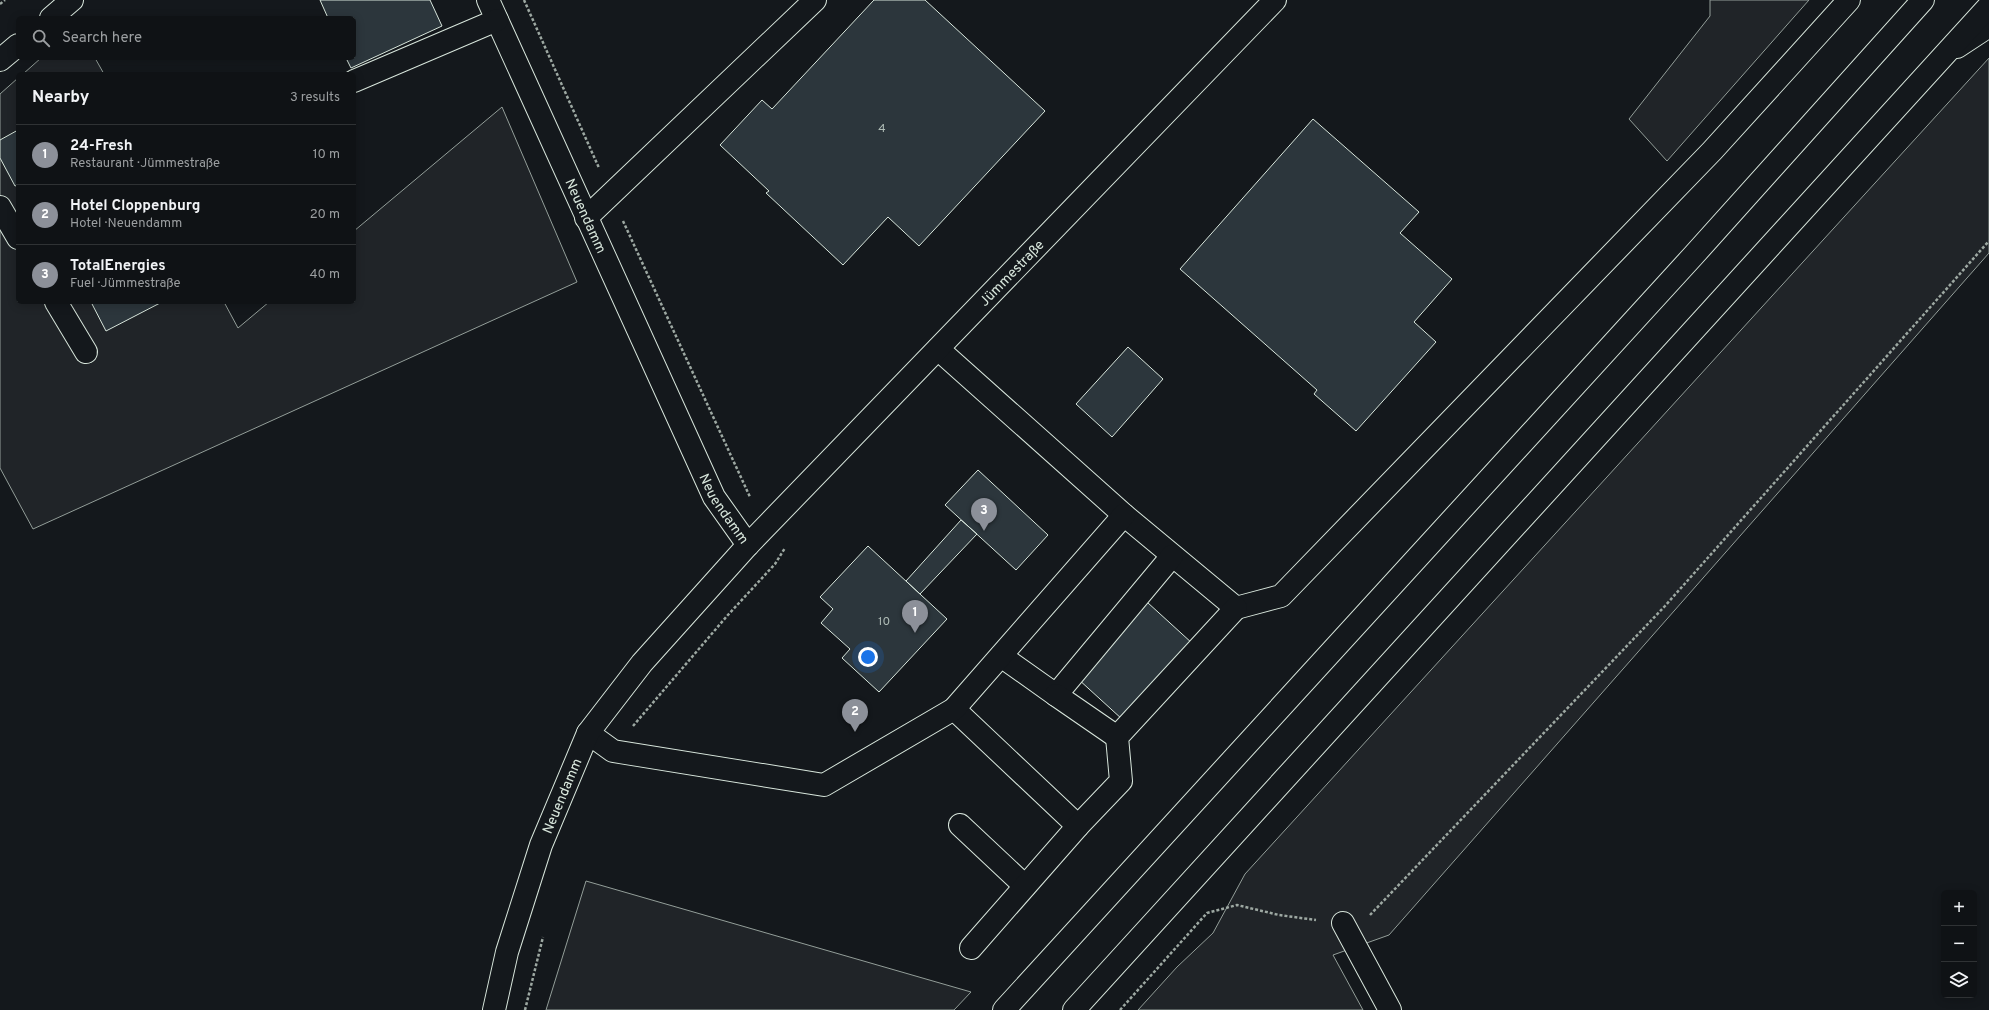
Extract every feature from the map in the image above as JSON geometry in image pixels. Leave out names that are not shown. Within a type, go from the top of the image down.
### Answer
[{"type":"main road","points":[[53,16],[72,0]]},
{"type":"main road","name":"Neuendamm","points":[[488,0],[714,497],[748,545],[642,663],[588,732],[541,845],[507,952],[494,1010]]},
{"type":"main road","points":[[586,218],[815,0]]},
{"type":"main road","name":"Jümmestraße","points":[[748,545],[1274,0]]},
{"type":"main road","points":[[971,948],[1078,826],[1121,781],[1117,737],[1236,608],[1281,596],[1712,151],[1849,0]]},
{"type":"main road","points":[[1004,1010],[1693,256],[1923,0]]},
{"type":"main road","points":[[1074,1010],[1989,6]]},
{"type":"main road","points":[[356,80],[497,20]]},
{"type":"main road","points":[[1945,55],[1989,26]]},
{"type":"main road","points":[[0,60],[16,47]]},
{"type":"main road","points":[[0,207],[16,235]]},
{"type":"main road","points":[[57,304],[86,352]]},
{"type":"main road","points":[[938,349],[1124,515],[1236,608]]},
{"type":"main road","points":[[588,732],[613,750],[824,785],[954,709],[1124,515]]},
{"type":"main road","points":[[1056,695],[1172,556]]},
{"type":"main road","points":[[1001,656],[1117,737]]},
{"type":"main road","points":[[954,709],[1078,826]]},
{"type":"main road","points":[[960,824],[1025,886]]},
{"type":"main road","points":[[1343,923],[1390,1010]]},
{"type":"path","points":[[0,4],[5,0]]},
{"type":"path","points":[[524,0],[611,195],[745,484]]},
{"type":"path","points":[[1120,1010],[1207,914],[1237,905],[1279,915],[1343,923],[1362,923],[1665,606],[1989,241]]},
{"type":"shaded area","points":[[1710,0],[1809,0],[1667,161],[1629,119],[1710,16]]},
{"type":"shaded area","points":[[1989,58],[1989,253],[1389,935],[1333,955],[1363,1010],[1138,1010],[1177,967],[1213,933],[1245,874]]},
{"type":"shaded area","points":[[39,60],[96,60],[103,72],[25,72]]},
{"type":"shaded area","points":[[16,80],[16,304],[225,304],[238,328],[267,304],[356,304],[356,229],[502,107],[577,282],[33,529],[0,468],[0,94]]},
{"type":"shaded area","points":[[586,881],[971,992],[954,1010],[546,1010]]},
{"type":"building","points":[[320,0],[430,0],[442,26],[351,68],[347,60],[356,60],[356,16],[327,16]]},
{"type":"building","points":[[874,0],[925,0],[1045,111],[919,246],[888,217],[843,265],[766,193],[769,191],[720,145],[762,100],[772,109]]},
{"type":"building","points":[[1313,119],[1419,212],[1400,233],[1452,279],[1414,322],[1436,342],[1356,431],[1314,394],[1317,390],[1180,269]]},
{"type":"building","points":[[16,131],[16,186],[0,158],[0,140]]},
{"type":"building","points":[[92,304],[158,304],[106,331]]},
{"type":"building","points":[[1128,347],[1163,379],[1112,437],[1076,404]]},
{"type":"building","points":[[978,470],[1048,535],[1016,570],[945,505]]},
{"type":"building","points":[[961,520],[977,534],[920,594],[906,581]]},
{"type":"building","points":[[868,546],[947,619],[879,692],[842,658],[850,649],[821,623],[833,609],[820,597]]},
{"type":"building","points":[[1136,592],[1204,654],[1134,730],[1066,668]]},
{"type":"place","name":"TotalEnergies","points":[[984,531]]},
{"type":"place","name":"24-Fresh","points":[[915,633]]},
{"type":"place","name":"Hotel Cloppenburg","points":[[855,732]]}]
